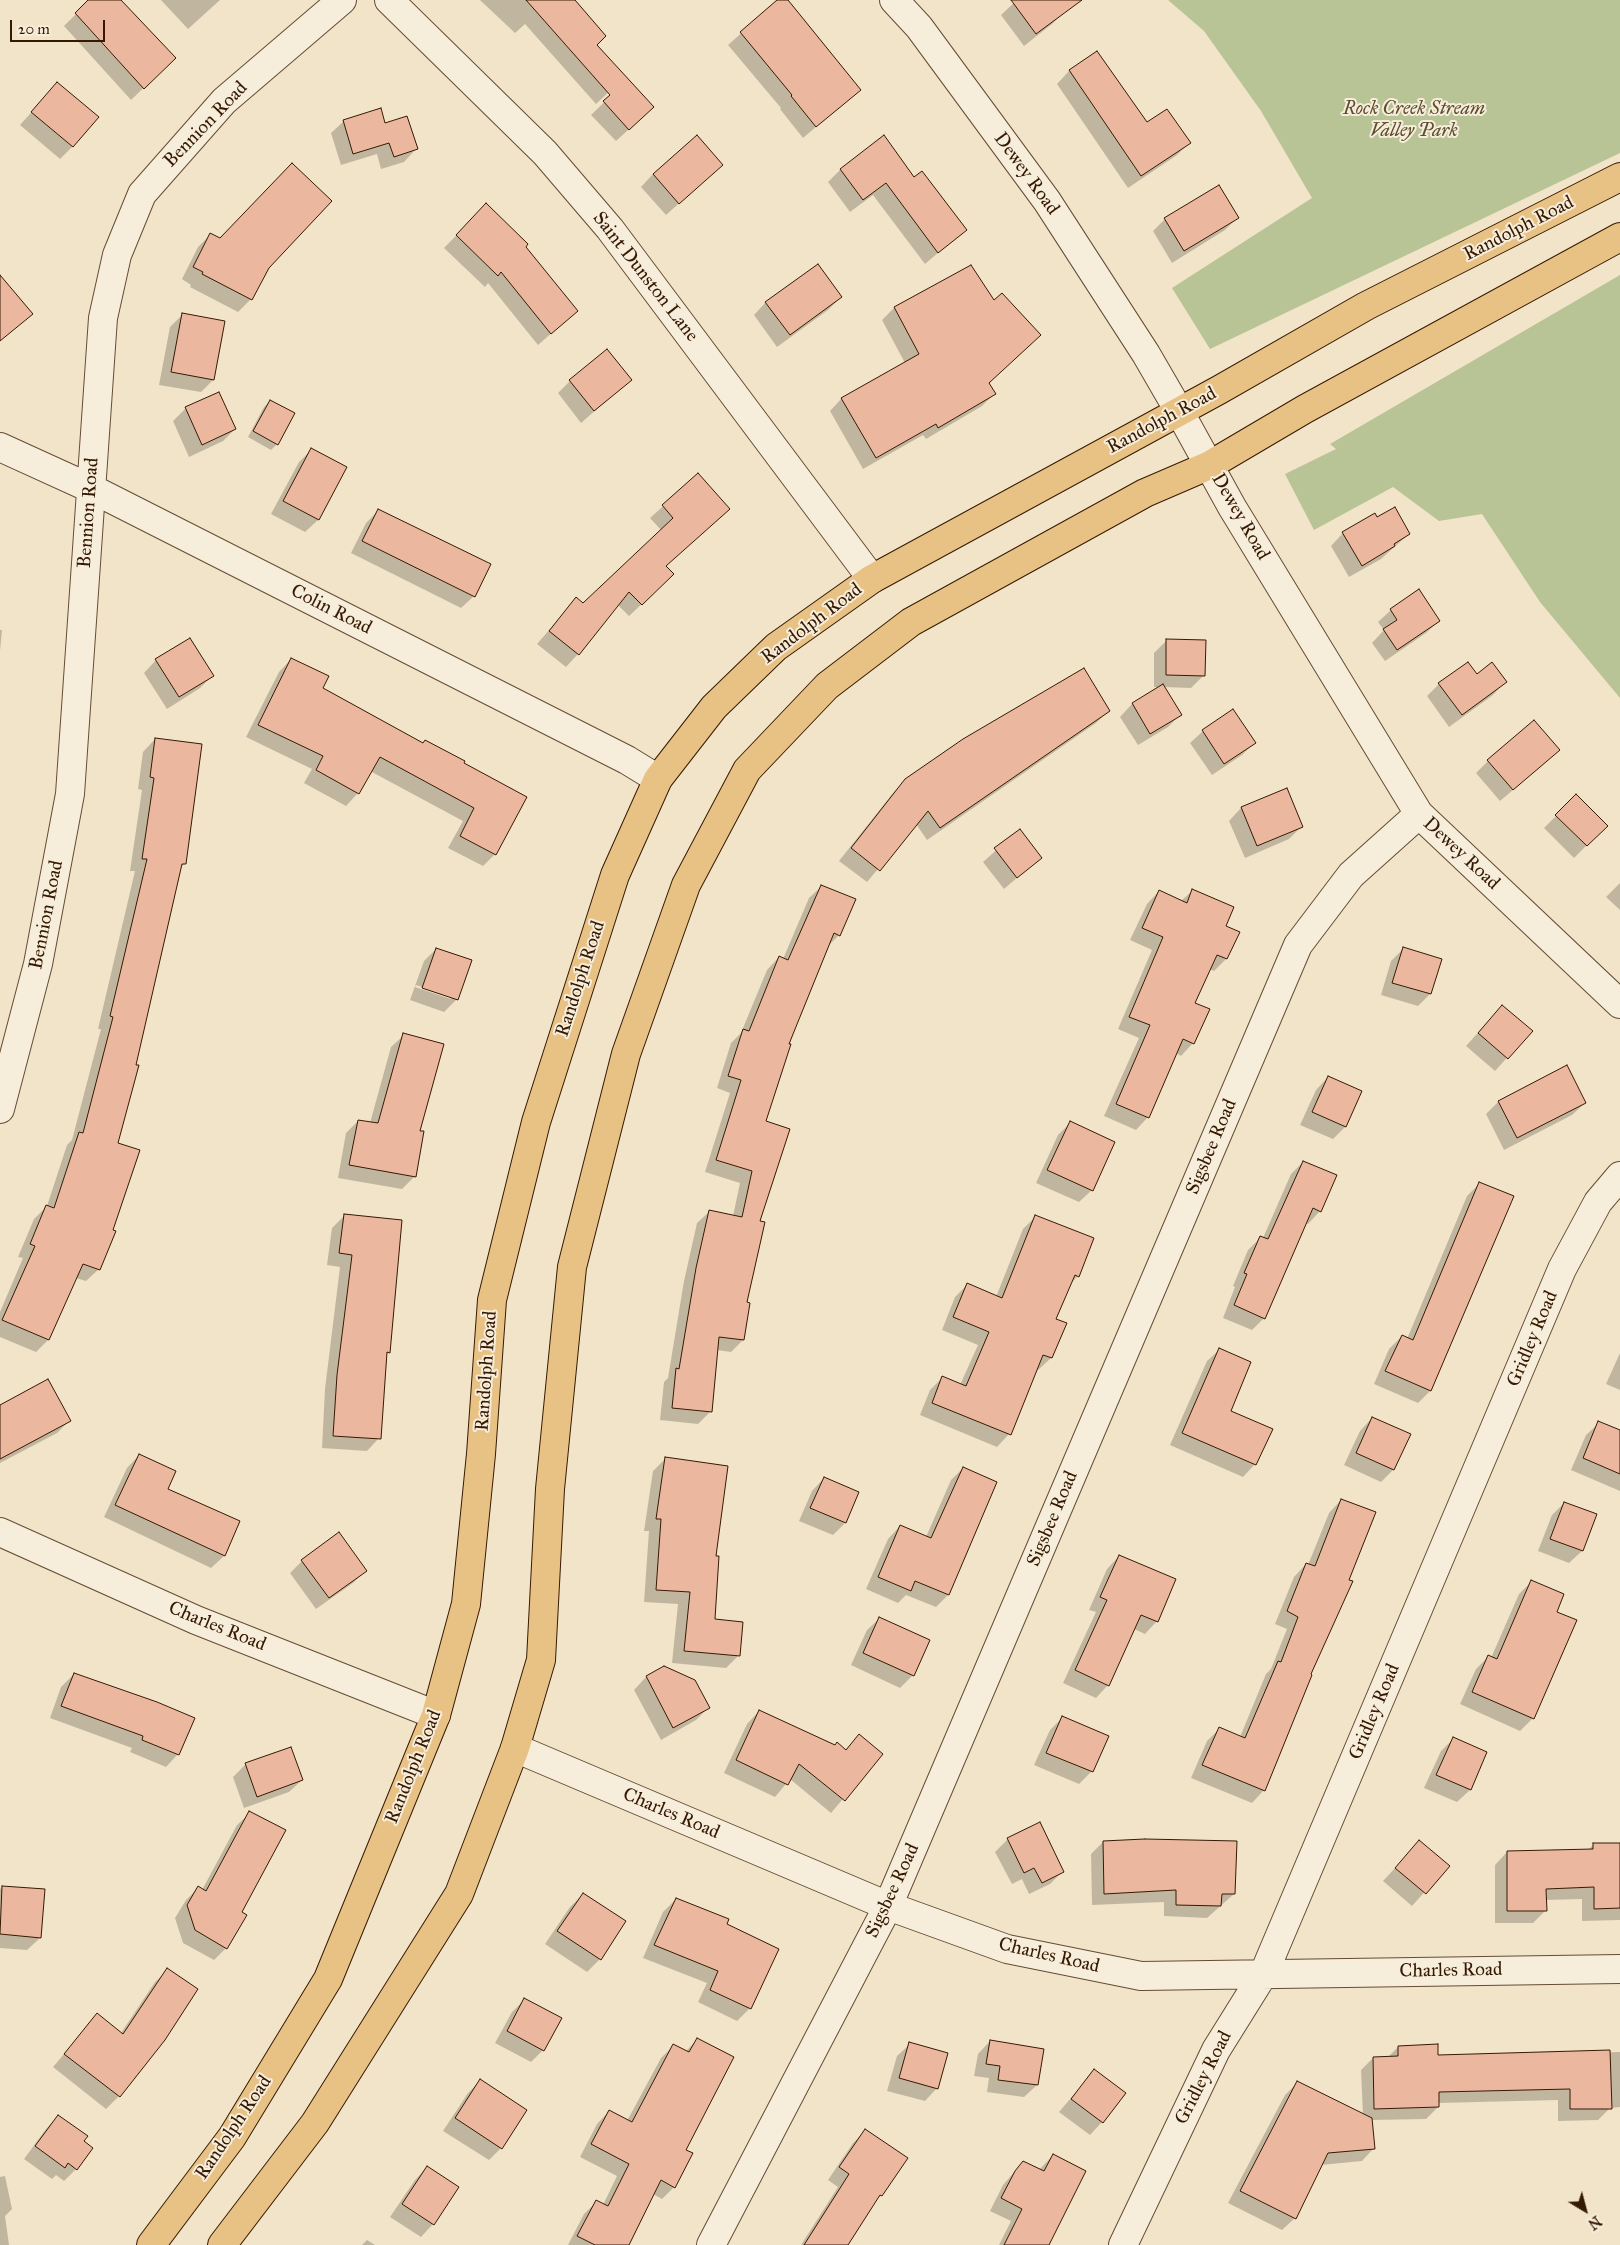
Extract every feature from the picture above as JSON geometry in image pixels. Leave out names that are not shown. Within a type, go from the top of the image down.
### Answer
[{"type":"main road","name":"Randolph Road","points":[[151,2245],[232,2137],[328,1979],[436,1715],[466,1604],[481,1454],[492,1300],[536,1122],[614,875],[658,778],[714,707],[776,647],[872,579],[1366,306],[1620,178]]},
{"type":"main road","points":[[222,2245],[315,2123],[459,1894],[515,1748],[541,1660],[550,1489],[572,1267],[629,1044],[686,885],[747,770],[827,686],[911,622],[1144,493],[1210,465],[1305,409],[1620,237]]},
{"type":"street","name":"Bennion Road","points":[[0,1109],[38,964],[70,794],[103,318],[117,255],[142,194],[224,101],[342,0]]},
{"type":"street","name":"Saint Dunston Lane","points":[[389,0],[545,153],[610,229],[872,579]]},
{"type":"street","name":"Dewey Road","points":[[894,0],[919,27],[1047,201],[1146,354],[1232,507],[1418,814],[1620,1004]]},
{"type":"street","name":"Colin Road","points":[[0,447],[90,488],[619,756],[658,778]]},
{"type":"street","name":"Sigsbee Road","points":[[711,2245],[888,1906],[1298,945],[1351,875],[1418,814]]},
{"type":"street","name":"Gridley Road","points":[[1123,2245],[1216,2050],[1264,1973],[1562,1269],[1598,1202],[1620,1176]]},
{"type":"street","name":"Charles Road","points":[[0,1532],[196,1620],[436,1715]]},
{"type":"street","name":"Charles Road","points":[[515,1748],[888,1906],[1007,1949],[1141,1976],[1620,1969]]},
{"type":"green space","name":"Rock Creek Stream Valley Park","points":[[1168,0],[1620,0],[1620,153],[1210,349],[1172,288],[1312,198],[1261,111],[1204,31]]},
{"type":"green space","points":[[1620,275],[1620,698],[1540,602],[1482,514],[1439,521],[1393,487],[1314,530],[1285,474],[1336,449],[1330,444]]},
{"type":"building","points":[[88,0],[121,0],[176,58],[144,89],[75,13]]},
{"type":"building","points":[[526,0],[575,0],[606,36],[597,45],[654,107],[629,130],[603,101],[610,95]]},
{"type":"building","points":[[777,0],[788,0],[861,90],[816,127],[740,32]]},
{"type":"building","points":[[1011,0],[1082,0],[1036,34]]},
{"type":"building","points":[[1097,51],[1147,122],[1167,109],[1191,143],[1141,176],[1069,70]]},
{"type":"building","points":[[57,82],[99,117],[73,147],[31,112]]},
{"type":"building","points":[[381,108],[385,123],[407,116],[418,149],[394,157],[389,143],[353,154],[343,120]]},
{"type":"building","points":[[697,135],[723,165],[679,204],[653,174]]},
{"type":"building","points":[[884,135],[914,177],[922,171],[967,230],[938,253],[886,183],[863,200],[840,169]]},
{"type":"building","points":[[292,163],[332,201],[269,268],[252,300],[202,274],[203,272],[193,267],[210,233],[220,238]]},
{"type":"building","points":[[1219,185],[1239,218],[1184,251],[1164,218]]},
{"type":"building","points":[[486,203],[528,244],[526,247],[578,311],[551,334],[501,272],[498,276],[456,235]]},
{"type":"building","points":[[818,264],[842,297],[790,335],[765,302]]},
{"type":"building","points":[[971,265],[994,300],[1002,293],[1041,335],[989,383],[996,394],[938,428],[936,424],[876,458],[841,398],[919,354],[894,307]]},
{"type":"building","points":[[0,275],[33,314],[0,341]]},
{"type":"building","points":[[182,313],[225,321],[214,380],[171,372]]},
{"type":"building","points":[[607,349],[632,380],[594,411],[569,380]]},
{"type":"building","points":[[219,392],[236,429],[202,445],[185,407]]},
{"type":"building","points":[[270,400],[295,413],[278,445],[253,431]]},
{"type":"building","points":[[311,448],[347,467],[319,520],[283,501]]},
{"type":"building","points":[[698,473],[730,509],[666,566],[674,574],[642,605],[629,592],[579,655],[549,631],[576,597],[583,603],[673,518],[662,505]]},
{"type":"building","points":[[1395,507],[1410,534],[1394,544],[1395,546],[1362,566],[1342,532],[1375,513],[1377,517]]},
{"type":"building","points":[[378,509],[491,564],[475,597],[362,541]]},
{"type":"building","points":[[1419,589],[1440,621],[1397,650],[1383,629],[1397,620],[1390,609]]},
{"type":"building","points":[[190,638],[214,676],[179,697],[155,659]]},
{"type":"building","points":[[1166,639],[1206,640],[1205,676],[1166,675]]},
{"type":"building","points":[[291,658],[329,676],[323,688],[423,743],[425,740],[465,761],[464,763],[527,797],[496,855],[460,836],[474,808],[380,757],[359,794],[316,770],[323,756],[258,725]]},
{"type":"building","points":[[1468,662],[1477,674],[1492,662],[1507,682],[1462,715],[1438,683]]},
{"type":"building","points":[[1084,668],[1110,711],[940,828],[928,811],[880,871],[851,848],[905,779],[963,739]]},
{"type":"building","points":[[1163,684],[1182,715],[1150,734],[1132,703]]},
{"type":"building","points":[[1233,709],[1256,743],[1224,764],[1202,730]]},
{"type":"building","points":[[1534,720],[1560,750],[1513,790],[1487,760]]},
{"type":"building","points":[[155,738],[202,744],[186,864],[182,864],[136,1065],[139,1065],[118,1143],[140,1150],[113,1230],[116,1231],[100,1270],[83,1264],[49,1340],[2,1320],[35,1246],[30,1244],[46,1205],[54,1208],[79,1132],[83,1133],[113,1017],[110,1016],[147,859],[142,859],[154,778],[150,777]]},
{"type":"building","points":[[1287,788],[1303,827],[1257,846],[1241,807]]},
{"type":"building","points":[[1576,794],[1608,826],[1587,846],[1555,815]]},
{"type":"building","points":[[1020,829],[1042,858],[1017,878],[994,848]]},
{"type":"building","points":[[821,885],[856,899],[840,936],[834,933],[789,1044],[791,1044],[766,1121],[790,1129],[760,1221],[765,1222],[747,1302],[750,1303],[744,1340],[719,1337],[712,1412],[672,1408],[676,1368],[679,1369],[696,1268],[709,1210],[742,1217],[752,1171],[716,1160],[741,1080],[728,1076],[743,1029],[749,1031],[779,956],[788,960]]},
{"type":"building","points":[[1192,889],[1234,907],[1226,926],[1240,932],[1227,959],[1217,955],[1195,1003],[1210,1009],[1194,1044],[1183,1039],[1149,1118],[1116,1104],[1150,1025],[1129,1017],[1163,937],[1142,928],[1159,890],[1187,903]]},
{"type":"building","points":[[1403,947],[1442,959],[1431,994],[1392,983]]},
{"type":"building","points":[[436,948],[472,960],[458,1000],[422,988]]},
{"type":"building","points":[[1502,1005],[1533,1031],[1508,1059],[1478,1033]]},
{"type":"building","points":[[403,1033],[444,1044],[420,1131],[424,1131],[416,1177],[349,1165],[358,1120],[378,1123]]},
{"type":"building","points":[[1567,1065],[1586,1103],[1517,1138],[1498,1101]]},
{"type":"building","points":[[1328,1076],[1362,1091],[1346,1127],[1312,1112]]},
{"type":"building","points":[[1070,1121],[1115,1142],[1093,1191],[1047,1170]]},
{"type":"building","points":[[1303,1161],[1337,1175],[1321,1212],[1313,1208],[1265,1319],[1234,1305],[1247,1274],[1244,1273],[1260,1236],[1268,1239]]},
{"type":"building","points":[[1479,1182],[1514,1196],[1431,1391],[1385,1371],[1402,1335],[1413,1340]]},
{"type":"building","points":[[344,1214],[402,1220],[390,1353],[387,1352],[381,1439],[333,1436],[337,1375],[352,1255],[339,1253]]},
{"type":"building","points":[[1035,1215],[1094,1238],[1079,1277],[1075,1275],[1056,1319],[1067,1323],[1052,1358],[1043,1355],[1011,1435],[932,1403],[942,1376],[966,1386],[989,1332],[953,1317],[967,1283],[1002,1298]]},
{"type":"building","points":[[1219,1348],[1251,1362],[1231,1411],[1273,1429],[1256,1465],[1182,1433]]},
{"type":"building","points":[[48,1379],[71,1421],[0,1459],[0,1405]]},
{"type":"building","points":[[1372,1417],[1411,1434],[1394,1470],[1356,1453]]},
{"type":"building","points":[[1598,1421],[1620,1430],[1620,1474],[1583,1458]]},
{"type":"building","points":[[139,1454],[176,1471],[168,1489],[240,1521],[225,1556],[115,1505]]},
{"type":"building","points":[[665,1457],[728,1466],[716,1556],[719,1556],[715,1619],[743,1622],[740,1656],[684,1651],[690,1592],[656,1590],[661,1519],[656,1519]]},
{"type":"building","points":[[963,1467],[997,1482],[949,1595],[915,1581],[911,1591],[878,1577],[900,1525],[931,1538]]},
{"type":"building","points":[[824,1477],[859,1492],[846,1523],[810,1508]]},
{"type":"building","points":[[1341,1499],[1376,1512],[1349,1580],[1353,1581],[1311,1674],[1265,1791],[1202,1765],[1219,1727],[1245,1738],[1278,1661],[1281,1662],[1298,1617],[1287,1611],[1306,1563],[1315,1566]]},
{"type":"building","points":[[1564,1502],[1597,1514],[1583,1551],[1550,1539]]},
{"type":"building","points":[[339,1532],[367,1571],[329,1598],[301,1560]]},
{"type":"building","points":[[1119,1555],[1176,1579],[1158,1622],[1141,1615],[1109,1686],[1075,1670],[1107,1600],[1100,1597]]},
{"type":"building","points":[[1531,1580],[1564,1594],[1557,1612],[1577,1620],[1534,1719],[1472,1692],[1488,1655],[1497,1659]]},
{"type":"building","points":[[879,1617],[930,1640],[914,1676],[863,1653]]},
{"type":"building","points":[[664,1666],[695,1680],[710,1708],[673,1728],[646,1676]]},
{"type":"building","points":[[74,1673],[157,1702],[195,1718],[179,1755],[142,1740],[143,1736],[61,1706]]},
{"type":"building","points":[[759,1710],[835,1745],[837,1742],[846,1750],[859,1734],[883,1754],[845,1801],[799,1764],[788,1785],[736,1760]]},
{"type":"building","points":[[1062,1716],[1109,1736],[1093,1772],[1046,1753]]},
{"type":"building","points":[[1453,1737],[1487,1752],[1471,1790],[1436,1775]]},
{"type":"building","points":[[291,1747],[303,1780],[257,1797],[245,1763]]},
{"type":"building","points":[[249,1811],[286,1830],[242,1912],[247,1915],[227,1949],[195,1930],[187,1905],[198,1886],[206,1891]]},
{"type":"building","points":[[1040,1822],[1064,1872],[1042,1883],[1034,1868],[1024,1873],[1007,1838]]},
{"type":"building","points":[[1145,1839],[1237,1841],[1235,1894],[1222,1894],[1221,1906],[1176,1905],[1176,1890],[1104,1894],[1103,1841]]},
{"type":"building","points":[[1419,1840],[1450,1866],[1426,1894],[1395,1868]]},
{"type":"building","points":[[1593,1843],[1620,1843],[1620,1908],[1594,1909],[1594,1887],[1546,1889],[1547,1911],[1507,1911],[1507,1851],[1593,1849]]},
{"type":"building","points":[[2,1886],[45,1889],[41,1938],[0,1934]]},
{"type":"building","points":[[583,1893],[626,1921],[601,1960],[557,1931]]},
{"type":"building","points":[[676,1898],[729,1919],[727,1924],[779,1949],[751,2009],[710,1990],[718,1971],[654,1945]]},
{"type":"building","points":[[167,1968],[198,1989],[165,2040],[120,2097],[64,2054],[97,2013],[123,2034]]},
{"type":"building","points":[[524,1998],[562,2018],[544,2051],[507,2031]]},
{"type":"building","points":[[697,2038],[734,2057],[686,2150],[693,2153],[675,2188],[661,2180],[629,2245],[595,2245],[577,2236],[596,2200],[608,2206],[629,2164],[591,2144],[609,2110],[632,2122],[673,2044],[689,2052]]},
{"type":"building","points":[[990,2040],[1044,2049],[1038,2085],[998,2080],[1000,2066],[986,2064]]},
{"type":"building","points":[[909,2042],[948,2053],[938,2089],[899,2078]]},
{"type":"building","points":[[1438,2044],[1438,2055],[1610,2050],[1612,2109],[1570,2109],[1570,2089],[1439,2092],[1439,2107],[1374,2109],[1373,2057],[1398,2056],[1398,2046]]},
{"type":"building","points":[[1094,2069],[1126,2093],[1103,2123],[1071,2099]]},
{"type":"building","points":[[480,2079],[527,2110],[502,2149],[455,2118]]},
{"type":"building","points":[[1297,2081],[1372,2118],[1375,2149],[1328,2153],[1296,2219],[1240,2191]]},
{"type":"building","points":[[58,2115],[88,2136],[84,2141],[93,2148],[77,2170],[68,2163],[65,2168],[35,2146]]},
{"type":"building","points":[[865,2129],[908,2158],[882,2196],[880,2195],[848,2245],[804,2245],[849,2174],[839,2167]]},
{"type":"building","points":[[1053,2154],[1086,2171],[1049,2245],[1004,2245],[1022,2209],[1001,2198],[1015,2171],[1023,2161],[1044,2171]]},
{"type":"building","points":[[427,2166],[459,2187],[434,2225],[402,2204]]}]
